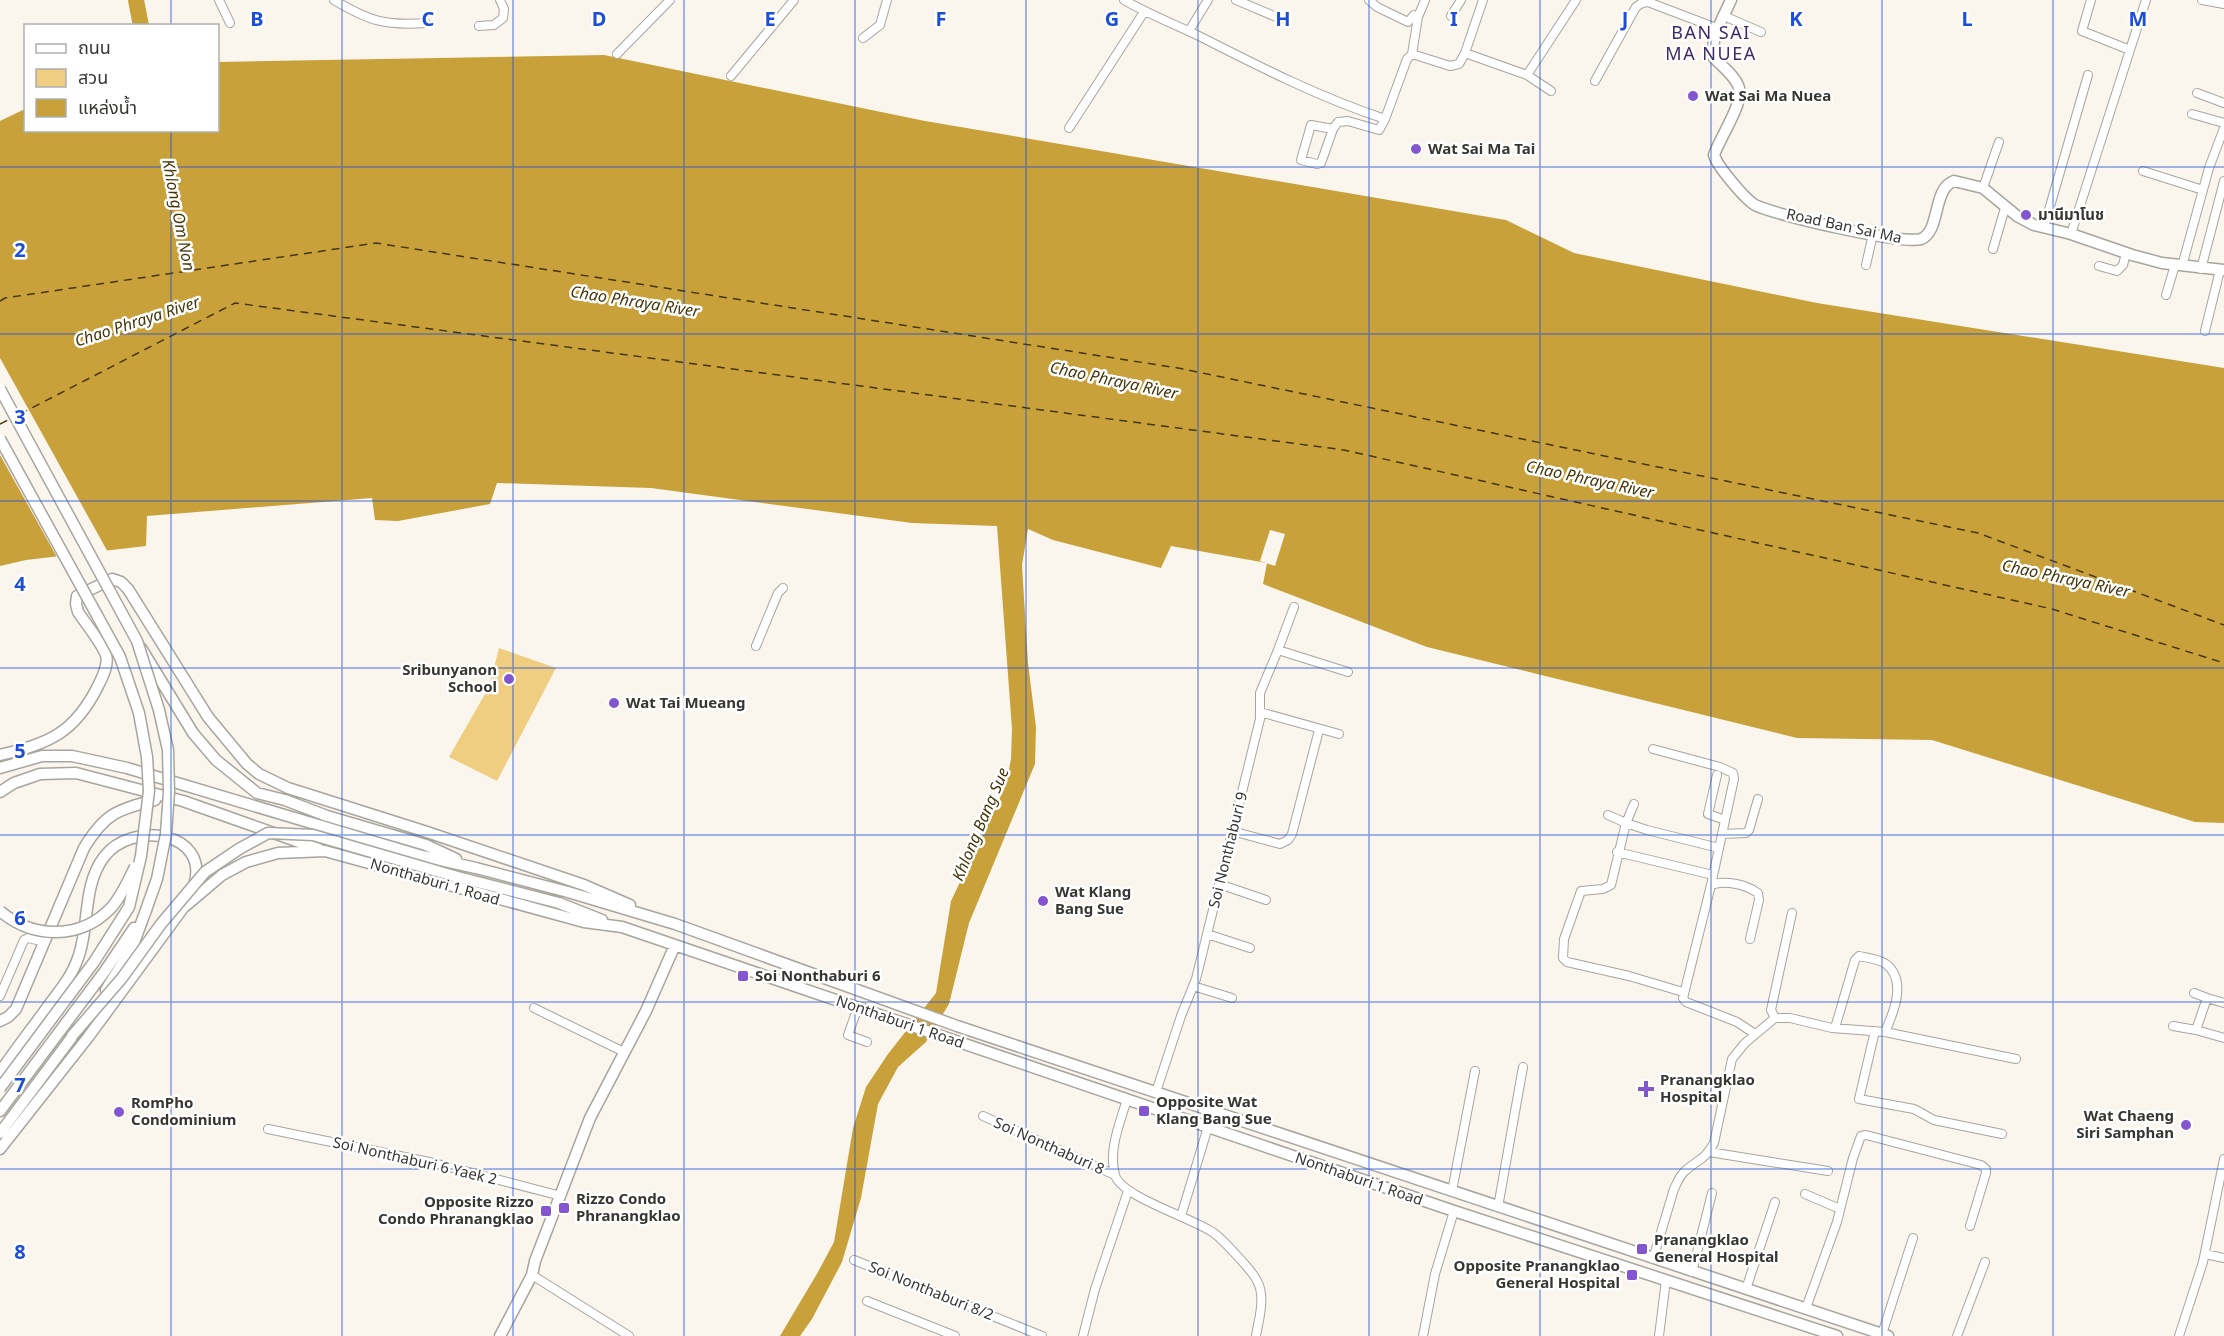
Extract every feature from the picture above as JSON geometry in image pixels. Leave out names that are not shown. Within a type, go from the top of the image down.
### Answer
[{"type":"main road","name":"Road Ban Sai Ma","points":[[1731,0],[1712,52],[1714,58],[1740,90],[1735,108],[1714,155],[1721,168],[1752,203],[1768,210],[1894,239],[1921,239],[1931,228],[1944,188],[1948,183],[1954,181],[1983,188],[2017,216],[2044,227],[2126,253],[2178,266],[2222,270]]},
{"type":"main road","points":[[0,390],[137,641],[193,733],[216,760],[257,793],[426,845],[476,868]]},
{"type":"main road","points":[[0,439],[120,657],[139,713],[147,757],[148,790],[141,856],[129,907],[94,962],[0,1088]]},
{"type":"main road","points":[[0,755],[39,745],[57,736],[72,724],[88,705],[104,671],[106,656],[78,612],[77,596],[112,579],[122,582],[128,589],[208,717],[247,764],[259,774],[288,788],[584,885],[675,924]]},
{"type":"main road","points":[[0,1133],[116,977],[132,948],[157,879],[166,834],[168,750],[159,710],[137,641]]},
{"type":"main road","name":"Nonthaburi 1 Road","points":[[0,768],[42,756],[72,756],[127,768],[422,856],[476,868],[675,924],[901,1007],[1885,1335]]},
{"type":"main road","points":[[0,792],[14,783],[40,774],[76,773],[183,801],[325,851]]},
{"type":"main road","points":[[0,1021],[9,1017],[16,1009],[84,848],[103,820],[127,807],[157,800],[183,801]]},
{"type":"main road","points":[[72,1036],[122,978],[161,924],[205,872],[268,833],[313,835],[558,903],[622,927]]},
{"type":"main road","points":[[0,1072],[73,971],[87,927],[91,883],[104,856],[128,840],[153,834],[171,837],[186,847],[197,875],[183,908]]},
{"type":"main road","name":"Nonthaburi 1 Road","points":[[0,1149],[82,1045],[183,908],[222,875],[246,862],[278,853],[325,851],[584,922],[622,927],[1454,1211],[1838,1336]]},
{"type":"main road","points":[[0,911],[22,925],[42,931],[65,933],[91,925],[112,907],[141,856]]},
{"type":"main road","points":[[0,1111],[105,971],[146,910]]},
{"type":"main road","points":[[502,1336],[532,1275],[535,1261],[590,1118],[646,1011],[675,945]]},
{"type":"street","points":[[219,0],[230,23]]},
{"type":"street","points":[[334,0],[368,18],[383,23],[403,25],[426,23]]},
{"type":"street","points":[[479,26],[494,25],[503,18],[504,9],[500,0]]},
{"type":"street","points":[[617,54],[670,0]]},
{"type":"street","points":[[731,76],[794,0]]},
{"type":"street","points":[[863,38],[880,25],[887,0]]},
{"type":"street","points":[[1124,0],[1144,12],[1189,31],[1264,69],[1382,118]]},
{"type":"street","points":[[1189,31],[1208,0]]},
{"type":"street","points":[[1236,0],[1281,19]]},
{"type":"street","points":[[1369,0],[1377,8],[1408,22],[1414,15],[1418,17]]},
{"type":"street","points":[[1333,129],[1311,125],[1301,160],[1321,163],[1333,129],[1338,122],[1348,121],[1379,130],[1403,66],[1412,54],[1418,17],[1425,0]]},
{"type":"street","points":[[1450,16],[1461,0]]},
{"type":"street","points":[[1527,75],[1576,0]]},
{"type":"street","points":[[2091,0],[2082,31],[2130,50]]},
{"type":"street","points":[[2071,234],[2146,0]]},
{"type":"street","points":[[2202,0],[2224,4]]},
{"type":"street","points":[[1412,54],[1450,66],[1459,64],[1465,53],[1480,1]]},
{"type":"street","points":[[1595,81],[1636,7],[1642,3],[1648,2],[1719,29]]},
{"type":"street","points":[[1069,128],[1144,12]]},
{"type":"street","points":[[1724,16],[1761,32]]},
{"type":"street","points":[[1465,53],[1527,75],[1551,91]]},
{"type":"street","points":[[2044,227],[2088,75]]},
{"type":"street","points":[[2197,93],[2224,103]]},
{"type":"street","points":[[2192,114],[2224,123]]},
{"type":"street","points":[[2166,296],[2224,128]]},
{"type":"street","points":[[1983,188],[1999,142]]},
{"type":"street","points":[[2143,171],[2203,190]]},
{"type":"street","points":[[2201,269],[2224,181]]},
{"type":"street","points":[[1992,249],[2005,208]]},
{"type":"street","points":[[1866,265],[1873,234]]},
{"type":"street","points":[[2099,266],[2117,271],[2123,265],[2126,253]]},
{"type":"street","points":[[2205,330],[2222,270]]},
{"type":"street","points":[[756,646],[778,593],[783,588]]},
{"type":"street","name":"Soi Nonthaburi 9","points":[[1156,1092],[1196,980],[1260,719],[1260,693],[1293,607]]},
{"type":"street","points":[[1278,650],[1348,672]]},
{"type":"street","points":[[1260,712],[1339,734]]},
{"type":"street","points":[[1232,831],[1280,844],[1288,840],[1292,834],[1319,730]]},
{"type":"street","points":[[1653,749],[1720,767],[1733,773],[1734,779],[1711,885],[1683,998],[1686,1002],[1737,1022],[1755,1034]]},
{"type":"street","points":[[1717,775],[1708,814],[1725,820]]},
{"type":"street","points":[[1722,834],[1746,833],[1749,830],[1758,799]]},
{"type":"street","points":[[1634,804],[1617,852],[1611,885],[1603,889],[1581,891],[1564,939],[1563,958],[1567,962],[1629,976],[1683,992]]},
{"type":"street","points":[[1608,815],[1647,830],[1719,848]]},
{"type":"street","points":[[1617,852],[1713,875]]},
{"type":"street","points":[[1711,885],[1723,881],[1752,889],[1758,893],[1759,900],[1750,939]]},
{"type":"street","points":[[1219,884],[1266,900]]},
{"type":"street","points":[[1775,1018],[1770,1010],[1792,913]]},
{"type":"street","points":[[1207,934],[1250,948]]},
{"type":"street","points":[[0,996],[24,940],[31,938],[45,942]]},
{"type":"street","points":[[1835,1028],[1855,960],[1859,956],[1886,964],[1896,976],[1897,988],[1893,1013],[1885,1032]]},
{"type":"street","points":[[1193,986],[1232,998]]},
{"type":"street","points":[[2194,993],[2224,1003]]},
{"type":"street","points":[[2196,1030],[2207,998]]},
{"type":"street","points":[[858,1007],[848,1035],[867,1042]]},
{"type":"street","points":[[534,1008],[624,1052]]},
{"type":"street","points":[[1653,1259],[1679,1178],[1684,1171],[1695,1165],[1709,1152],[1714,1143],[1732,1059],[1744,1043],[1775,1018],[1790,1018],[1835,1028],[1885,1032],[2016,1059]]},
{"type":"street","points":[[2174,1026],[2224,1038]]},
{"type":"street","points":[[1875,1031],[1859,1099],[1914,1109],[1934,1120],[2002,1134]]},
{"type":"street","points":[[1498,1207],[1523,1067]]},
{"type":"street","points":[[1452,1191],[1476,1071]]},
{"type":"street","name":"Soi Nonthaburi 8","points":[[1127,1099],[1113,1150],[1112,1166],[1116,1180],[1128,1191],[1214,1233],[1251,1271],[1261,1295],[1256,1336]]},
{"type":"street","name":"Soi Nonthaburi 8","points":[[982,1116],[1115,1175]]},
{"type":"street","points":[[1181,1216],[1208,1127]]},
{"type":"street","name":"Soi Nonthaburi 6 Yaek 2","points":[[268,1129],[434,1163],[561,1196]]},
{"type":"street","points":[[1806,1308],[1840,1209],[1861,1136],[1866,1135],[1981,1165],[1986,1169],[1970,1226]]},
{"type":"street","points":[[1709,1152],[1828,1172]]},
{"type":"street","points":[[2179,1336],[2205,1254],[2224,1159]]},
{"type":"street","points":[[1083,1336],[1095,1289],[1128,1191]]},
{"type":"street","points":[[1692,1272],[1712,1193]]},
{"type":"street","points":[[1805,1194],[1840,1209]]},
{"type":"street","points":[[1746,1289],[1775,1202]]},
{"type":"street","points":[[1423,1336],[1436,1274],[1454,1211]]},
{"type":"street","points":[[1885,1335],[1913,1238]]},
{"type":"street","points":[[2205,1254],[2224,1258]]},
{"type":"street","name":"Soi Nonthaburi 8/2","points":[[854,1260],[1042,1336]]},
{"type":"street","points":[[1957,1336],[1985,1262]]},
{"type":"street","points":[[532,1275],[629,1336]]},
{"type":"street","points":[[1659,1336],[1666,1280]]},
{"type":"street","points":[[867,1301],[955,1336]]},
{"type":"green space","points":[[499,648],[556,668],[497,781],[449,757],[489,687]]},
{"type":"water","name":"Chao Phraya River","points":[[604,55],[925,121],[1506,220],[1574,253],[1817,303],[2224,368],[2224,823],[2195,822],[1932,740],[1797,738],[1427,647],[1263,584],[1267,563],[1171,546],[1161,568],[1053,540],[1028,529],[1022,565],[1028,663],[1036,727],[1035,764],[969,923],[949,1004],[926,1042],[898,1067],[878,1104],[861,1198],[842,1262],[812,1319],[800,1336],[780,1336],[834,1242],[853,1128],[866,1087],[888,1054],[936,993],[951,901],[1006,785],[1011,759],[1012,729],[997,526],[912,523],[651,488],[497,483],[490,504],[398,521],[375,520],[372,498],[147,516],[146,546],[26,560],[0,566],[0,121],[24,109],[24,132],[219,132],[219,62]]},
{"type":"pier","points":[[0,358],[109,554],[58,559],[0,455]]},
{"type":"pier","points":[[1270,530],[1285,534],[1275,566],[1260,561]]},
{"type":"waterway","name":"Khlong Om Non","points":[[136,0],[141,24]]},
{"type":"ferry route","points":[[0,301],[5,298],[376,243],[1178,368],[1978,533],[2224,625]]},
{"type":"ferry route","points":[[20,414],[235,303],[1344,450],[2052,609],[2224,663]]},
{"type":"ferry route","points":[[0,424],[10,419]]},
{"type":"place","name":"Wat Sai Ma Nuea","points":[[1693,96]]},
{"type":"place","name":"Wat Sai Ma Tai","points":[[1416,149]]},
{"type":"place","name":"มานีมาโนช","points":[[2026,215]]},
{"type":"place","name":"Sribunyanon School","points":[[509,679]]},
{"type":"place","name":"Wat Tai Mueang","points":[[614,703]]},
{"type":"place","name":"Wat Klang Bang Sue","points":[[1043,901]]},
{"type":"place","name":"Soi Nonthaburi 6","points":[[743,976]]},
{"type":"place","name":"Pranangklao Hospital","points":[[1646,1089]]},
{"type":"place","name":"Opposite Wat Klang Bang Sue","points":[[1144,1111]]},
{"type":"place","name":"RomPho Condominium","points":[[119,1112]]},
{"type":"place","name":"Wat Chaeng Siri Samphan","points":[[2186,1125]]},
{"type":"place","name":"Rizzo Condo Phranangklao","points":[[564,1208]]},
{"type":"place","name":"Opposite Rizzo Condo Phranangklao","points":[[546,1211]]},
{"type":"place","name":"Pranangklao General Hospital","points":[[1642,1249]]},
{"type":"place","name":"Opposite Pranangklao General Hospital","points":[[1632,1275]]},
{"type":"district","name":"BAN SAI MA NUEA","points":[[1711,43]]},
{"type":"water label","name":"Khlong Bang Sue","points":[[980,824]]}]
